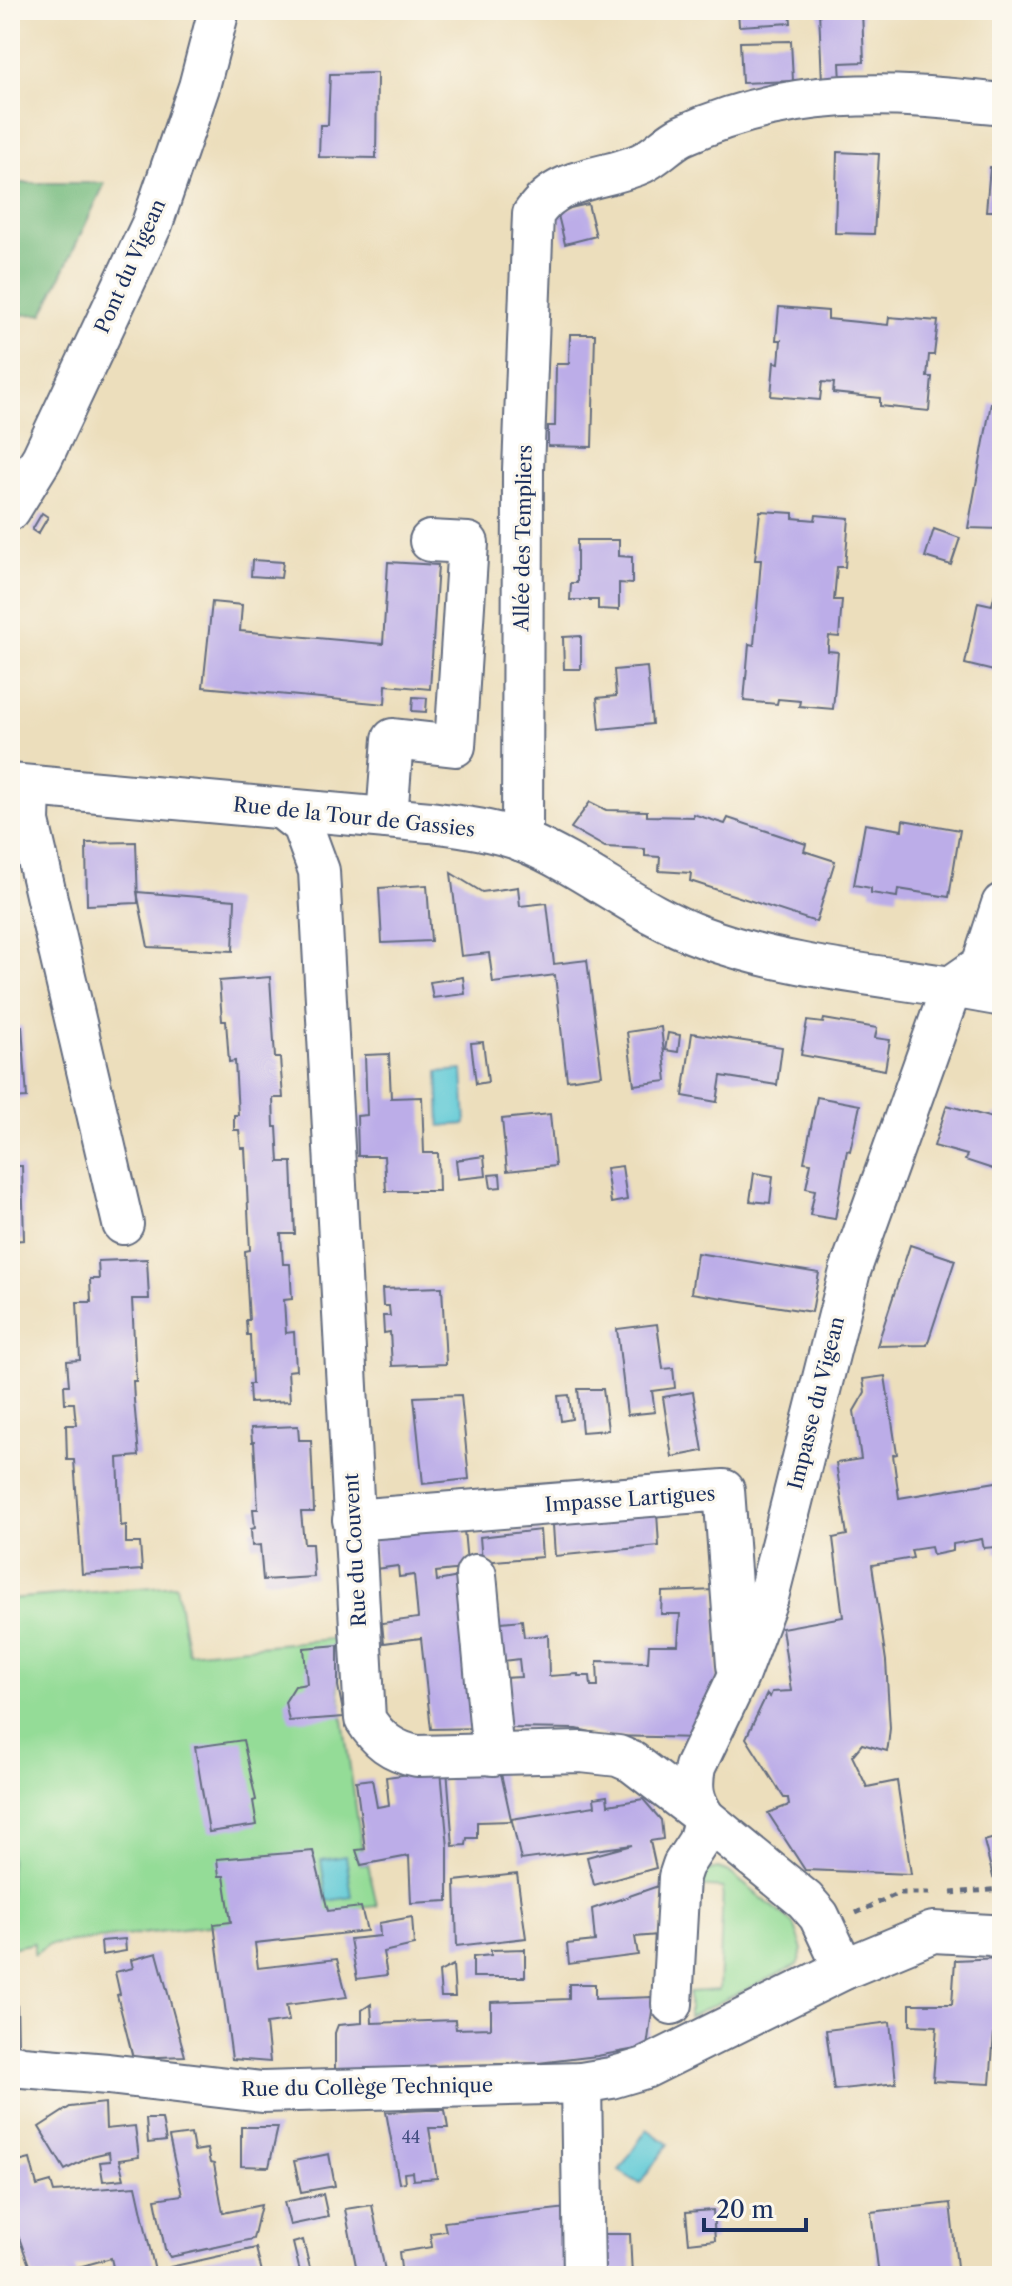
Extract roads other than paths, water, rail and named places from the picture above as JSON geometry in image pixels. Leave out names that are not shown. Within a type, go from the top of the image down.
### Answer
[{"type":"street","name":"Pont du Vigean","points":[[10,510],[42,458],[152,224],[199,87],[219,10]]},
{"type":"street","name":"Allée des Templiers","points":[[522,841],[523,470],[533,214],[551,195],[642,163],[679,137],[787,101],[851,94],[925,95],[1002,104]]},
{"type":"street","points":[[387,818],[393,739],[455,746],[468,543],[430,541]]},
{"type":"street","name":"Rue de la Tour de Gassies","points":[[20,785],[475,828],[522,841],[559,858],[660,919],[735,949],[794,963],[1002,996]]},
{"type":"street","points":[[20,785],[123,1224]]},
{"type":"street","name":"Rue du Couvent","points":[[282,809],[302,825],[319,871],[365,1719],[375,1735],[401,1753],[417,1756],[581,1752],[618,1756],[632,1762],[805,1900],[819,1916],[844,1969]]},
{"type":"street","points":[[952,986],[982,965],[1002,904]]},
{"type":"street","name":"Impasse du Vigean","points":[[705,1818],[694,1802],[692,1783],[695,1767],[738,1677],[768,1597],[850,1271],[952,986]]},
{"type":"street","name":"Impasse Lartigues","points":[[353,1520],[724,1490],[738,1677]]},
{"type":"street","points":[[476,1575],[493,1755]]},
{"type":"street","points":[[672,2004],[679,1877],[698,1842],[705,1818]]},
{"type":"street","points":[[584,2276],[581,2083],[645,2068],[844,1969],[933,1932],[998,1932]]},
{"type":"street","name":"Rue du Collège Technique","points":[[14,2070],[262,2092],[581,2083]]},
{"type":"water","points":[[463,1070],[466,1124],[440,1126],[438,1072]]},
{"type":"water","points":[[346,1856],[352,1897],[327,1901],[321,1860]]},
{"type":"water","points":[[647,2129],[668,2144],[640,2184],[619,2171]]}]
